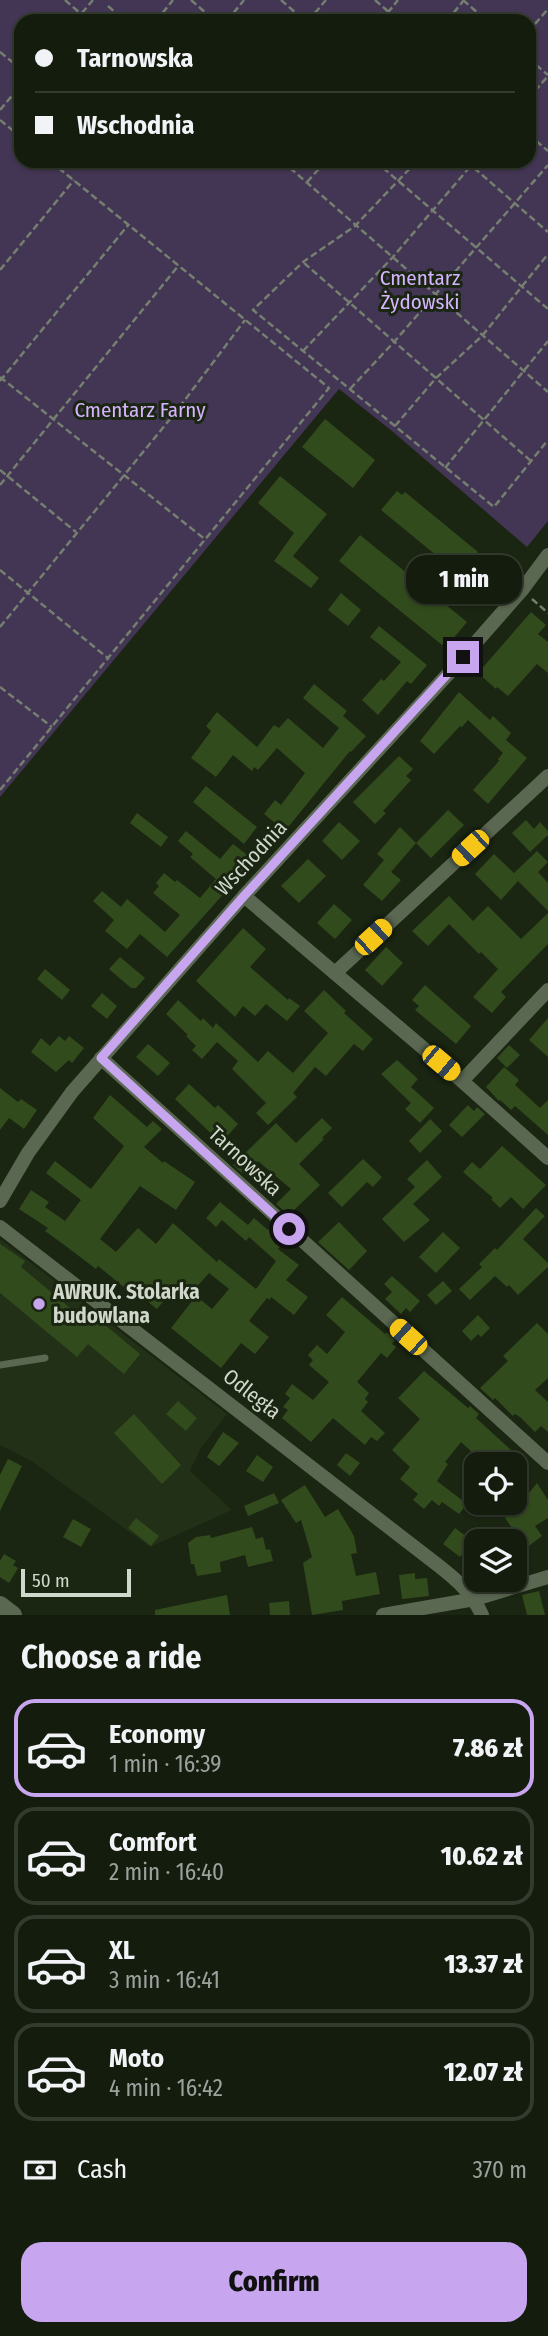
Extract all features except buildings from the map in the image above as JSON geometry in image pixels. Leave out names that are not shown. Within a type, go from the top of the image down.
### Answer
[{"type":"street","name":"Wschodnia","points":[[0,1201],[45,1128],[101,1058],[244,896],[449,673],[522,590],[548,555]]},
{"type":"street","points":[[335,974],[548,776]]},
{"type":"street","points":[[244,896],[462,1081],[548,1158]]},
{"type":"street","points":[[462,1081],[548,990]]},
{"type":"street","name":"Tarnowska","points":[[101,1058],[548,1463]]},
{"type":"street","name":"Odległa","points":[[0,1227],[424,1554],[466,1587],[474,1598]]},
{"type":"street","points":[[383,1615],[474,1598],[548,1577]]},
{"type":"street","points":[[474,1598],[482,1615]]},
{"type":"street","points":[[0,1605],[13,1615]]},
{"type":"lane","points":[[0,1365],[45,1358]]},
{"type":"path","points":[[65,0],[81,14],[93,0]]},
{"type":"path","points":[[162,14],[173,0]]},
{"type":"path","points":[[191,0],[207,14]]},
{"type":"path","points":[[232,14],[244,0]]},
{"type":"path","points":[[281,0],[298,14]]},
{"type":"path","points":[[313,14],[326,0]]},
{"type":"path","points":[[375,0],[390,14]]},
{"type":"path","points":[[388,12],[398,0]]},
{"type":"path","points":[[453,14],[464,0],[479,14]]},
{"type":"path","points":[[108,6],[117,14]]},
{"type":"path","points":[[536,23],[548,9]]},
{"type":"path","points":[[0,52],[14,63]]},
{"type":"path","points":[[536,90],[548,76]]},
{"type":"path","points":[[0,110],[14,93]]},
{"type":"path","points":[[0,120],[14,131]]},
{"type":"path","points":[[350,389],[548,165]]},
{"type":"path","points":[[1,787],[329,388],[59,168]]},
{"type":"path","points":[[290,168],[548,392]]},
{"type":"path","points":[[307,183],[320,168]]},
{"type":"path","points":[[383,168],[548,309]]},
{"type":"path","points":[[411,168],[355,226],[303,262],[253,310],[494,507],[548,440]]},
{"type":"path","points":[[303,351],[391,258],[468,168]]},
{"type":"path","points":[[474,168],[548,232]]},
{"type":"path","points":[[0,270],[74,180]]},
{"type":"path","points":[[129,224],[1,379],[206,540]]},
{"type":"path","points":[[395,426],[436,378],[482,336],[548,254]]},
{"type":"path","points":[[303,262],[531,461]]},
{"type":"path","points":[[0,485],[179,265]]},
{"type":"path","points":[[0,627],[175,413],[245,320]]},
{"type":"path","points":[[445,468],[548,341]]},
{"type":"path","points":[[0,470],[76,533]]},
{"type":"path","points":[[0,570],[108,659]]},
{"type":"path","points":[[522,590],[548,613]]},
{"type":"path","points":[[0,687],[52,727]]},
{"type":"shaded area","points":[[0,1239],[227,1414],[201,1448],[190,1471],[232,1510],[150,1547],[33,1462],[0,1445]]},
{"type":"green space","points":[[0,0],[548,0],[548,521],[527,547],[339,389],[0,797]]},
{"type":"place","name":"AWRUK. Stolarka budowlana","points":[[39,1304]]},
{"type":"route","points":[[289,1229],[101,1058],[244,896],[463,657]]},
{"type":"park label","name":"Cmentarz Żydowski","points":[[420,290]]},
{"type":"park label","name":"Cmentarz Farny","points":[[140,410]]}]
